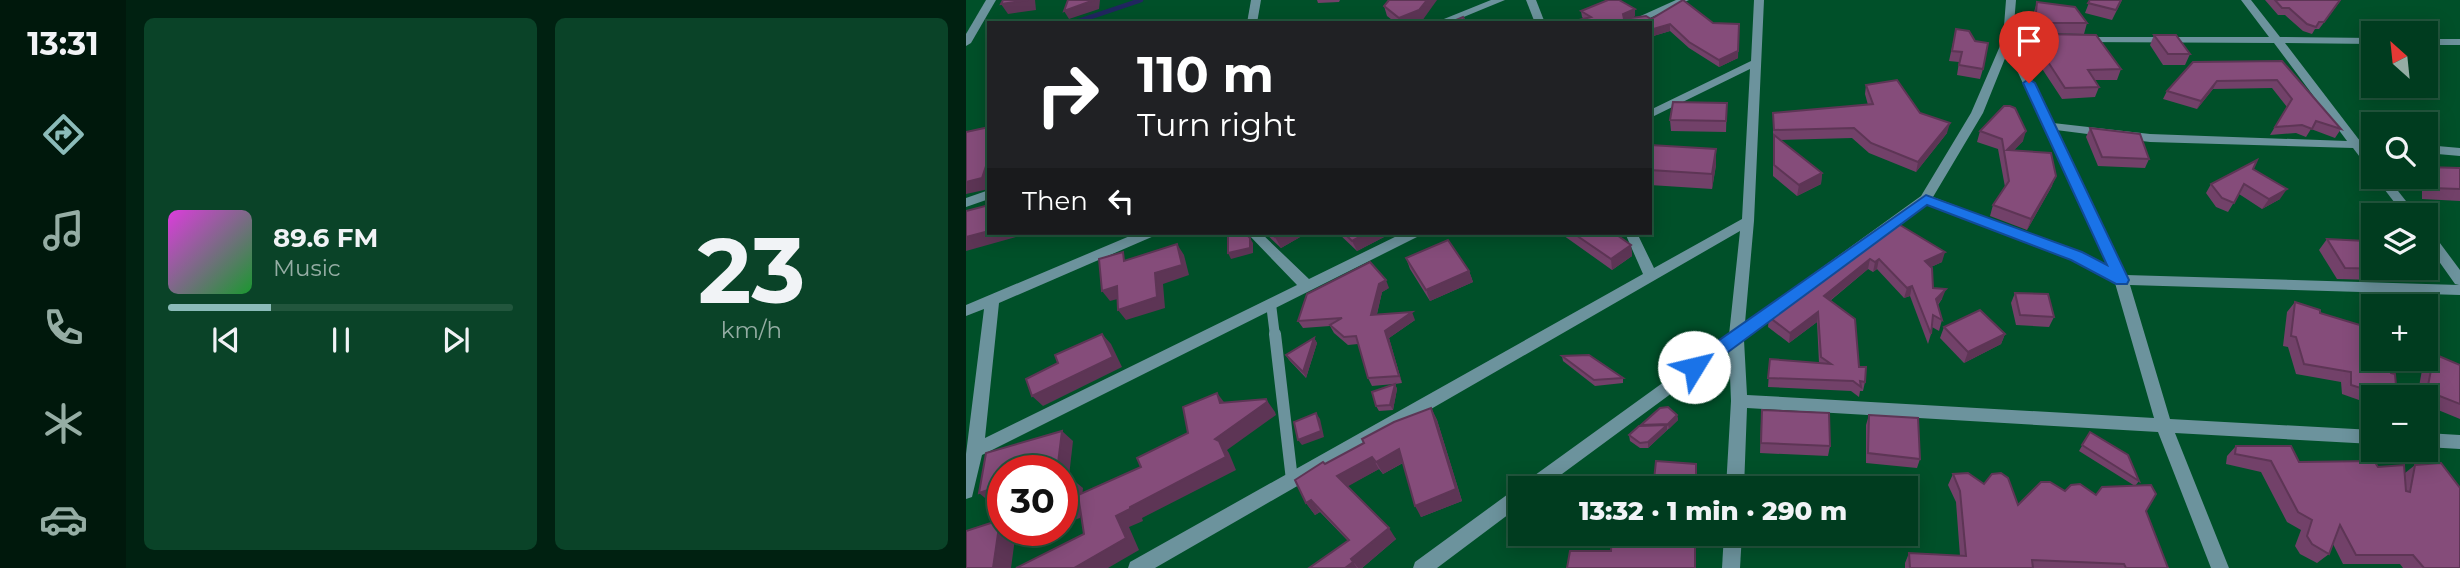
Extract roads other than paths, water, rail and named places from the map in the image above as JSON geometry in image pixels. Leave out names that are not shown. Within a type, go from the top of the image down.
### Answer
[{"type":"street","points":[[966,43],[991,0]]},
{"type":"street","points":[[1252,21],[1256,0]]},
{"type":"street","points":[[1444,21],[1500,0]]},
{"type":"street","points":[[1531,0],[1539,21]]},
{"type":"street","points":[[1635,21],[1684,0]]},
{"type":"street","points":[[1736,476],[1739,401],[1735,337],[1748,221],[1759,0]]},
{"type":"street","points":[[1546,476],[1926,199],[1977,113],[2008,39],[2011,0]]},
{"type":"street","points":[[2246,0],[2361,150]]},
{"type":"street","points":[[2008,39],[2361,41]]},
{"type":"street","points":[[2008,39],[2122,280],[2164,425],[2220,568]]},
{"type":"street","points":[[2438,41],[2460,42]]},
{"type":"street","points":[[1652,114],[1756,62]]},
{"type":"street","points":[[2051,126],[2150,138],[2361,144]]},
{"type":"street","points":[[2438,150],[2460,152]]},
{"type":"street","points":[[2390,189],[2402,203]]},
{"type":"street","points":[[966,203],[987,195]]},
{"type":"street","points":[[1926,199],[2077,256],[2122,280],[2460,290]]},
{"type":"street","points":[[1137,568],[1748,221]]},
{"type":"street","points":[[966,311],[1144,235]]},
{"type":"street","points":[[1255,235],[1307,286]]},
{"type":"street","points":[[975,451],[1410,235]]},
{"type":"street","points":[[1632,235],[1651,276]]},
{"type":"street","points":[[2438,250],[2460,279]]},
{"type":"street","points":[[966,491],[975,451],[992,300]]},
{"type":"street","points":[[1739,401],[2361,436]]},
{"type":"street","points":[[2438,441],[2460,442]]},
{"type":"street","points":[[1422,568],[1508,505]]},
{"type":"street","points":[[1731,568],[1732,546]]},
{"type":"lane","points":[[1271,304],[1292,480]]},
{"type":"waterway","points":[[1079,21],[1141,0]]}]
